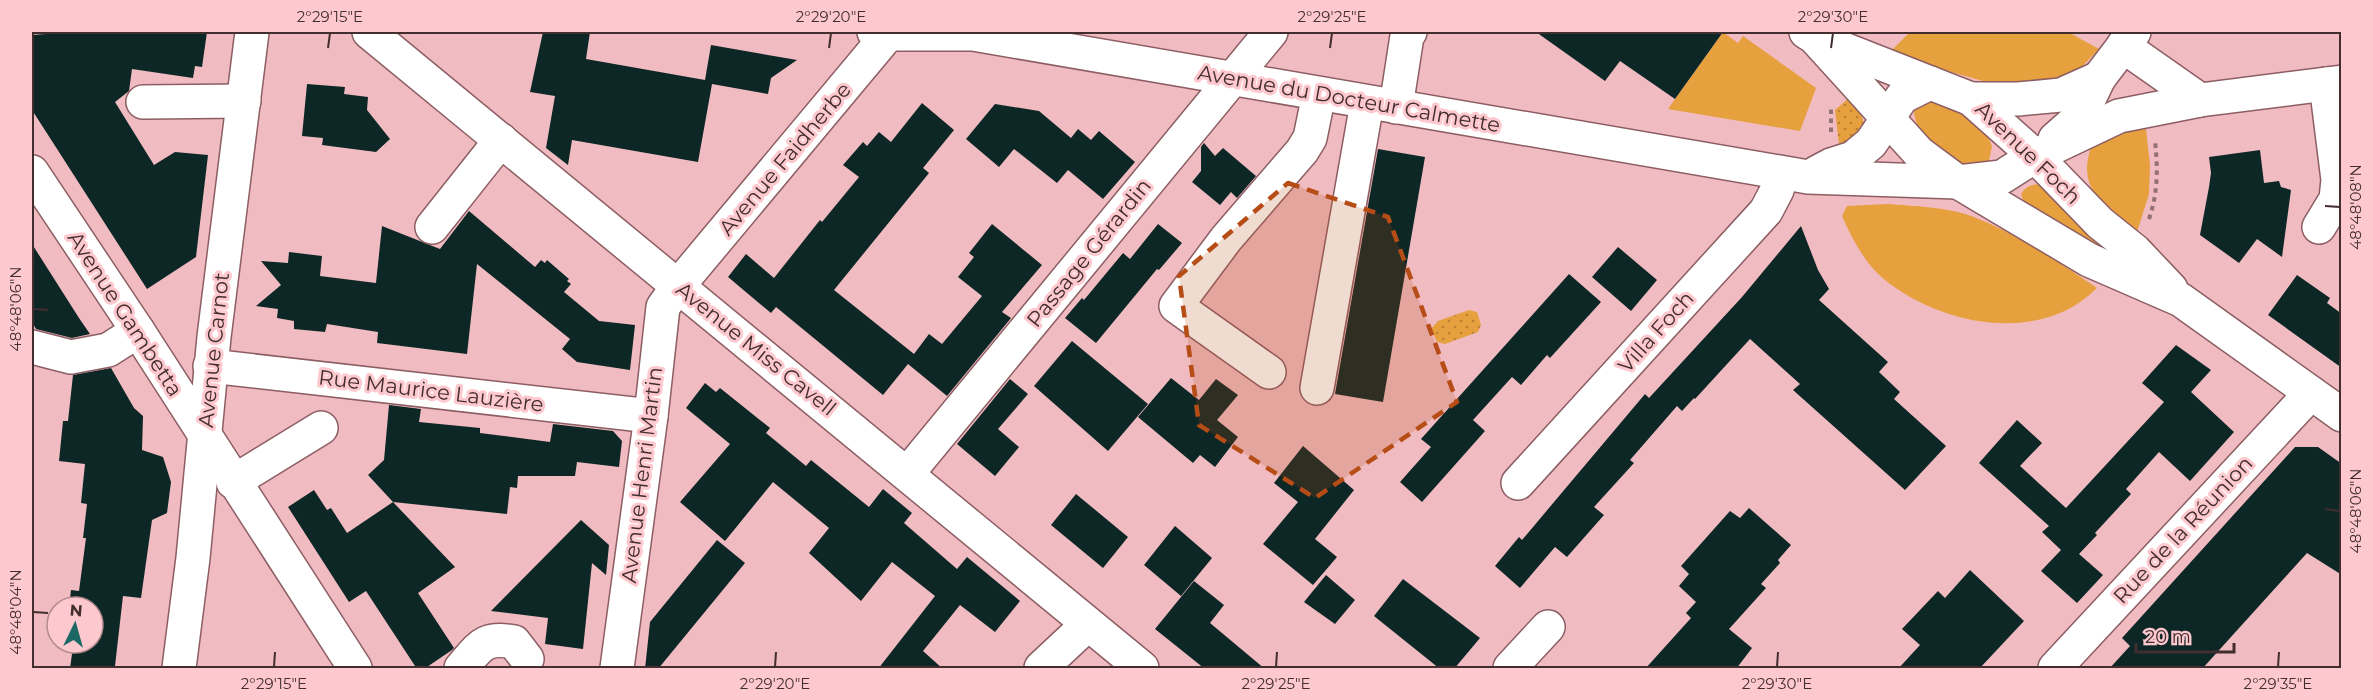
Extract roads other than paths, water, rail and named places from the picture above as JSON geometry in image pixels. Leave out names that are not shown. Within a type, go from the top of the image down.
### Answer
[{"type":"street","name":"Avenue Carnot","points":[[179,669],[193,558],[210,366],[252,32]]},
{"type":"street","name":"Avenue Miss Cavell","points":[[369,32],[1142,669]]},
{"type":"street","name":"Avenue du Docteur Calmette","points":[[884,32],[973,34],[1795,175],[1958,182],[2002,177],[2035,156]]},
{"type":"street","name":"Avenue Faidherbe","points":[[678,286],[884,32]]},
{"type":"street","name":"Passage Gérardin","points":[[907,474],[1271,32]]},
{"type":"street","points":[[1317,388],[1381,105],[1410,32]]},
{"type":"street","name":"Avenue Foch","points":[[1810,34],[1971,99],[2035,156],[2100,223],[2135,250],[2181,300],[2342,414]]},
{"type":"street","name":"Avenue Foch","points":[[1810,34],[1919,153],[1958,182],[2090,260],[2181,300]]},
{"type":"street","points":[[2035,156],[2081,116],[2099,78],[2128,39],[2200,100]]},
{"type":"street","points":[[1971,99],[2018,99],[2061,95],[2099,78]]},
{"type":"street","points":[[1795,175],[1853,158],[1871,143],[1902,97],[1930,83]]},
{"type":"street","points":[[2035,156],[2119,117],[2200,100],[2334,83],[2338,180],[2336,199],[2319,227]]},
{"type":"street","points":[[1269,372],[1176,306],[1226,239],[1302,152],[1310,138],[1319,94]]},
{"type":"street","points":[[143,102],[244,101]]},
{"type":"street","points":[[432,226],[501,140]]},
{"type":"street","name":"Villa Foch","points":[[1518,483],[1766,211],[1777,190],[1795,175]]},
{"type":"street","name":"Avenue Gambetta","points":[[35,185],[138,331],[233,482],[356,669]]},
{"type":"street","name":"Avenue Henri Martin","points":[[617,669],[651,416],[663,307],[678,286]]},
{"type":"street","points":[[32,347],[71,357],[108,350],[138,331]]},
{"type":"street","name":"Rue Maurice Lauzière","points":[[210,366],[651,416]]},
{"type":"street","name":"Rue de la Réunion","points":[[2055,669],[2311,393]]},
{"type":"street","points":[[233,482],[321,428]]},
{"type":"street","points":[[1041,669],[1088,624]]},
{"type":"street","points":[[1510,669],[1548,627]]},
{"type":"street","points":[[461,669],[485,642],[499,639],[514,642],[527,659]]}]
